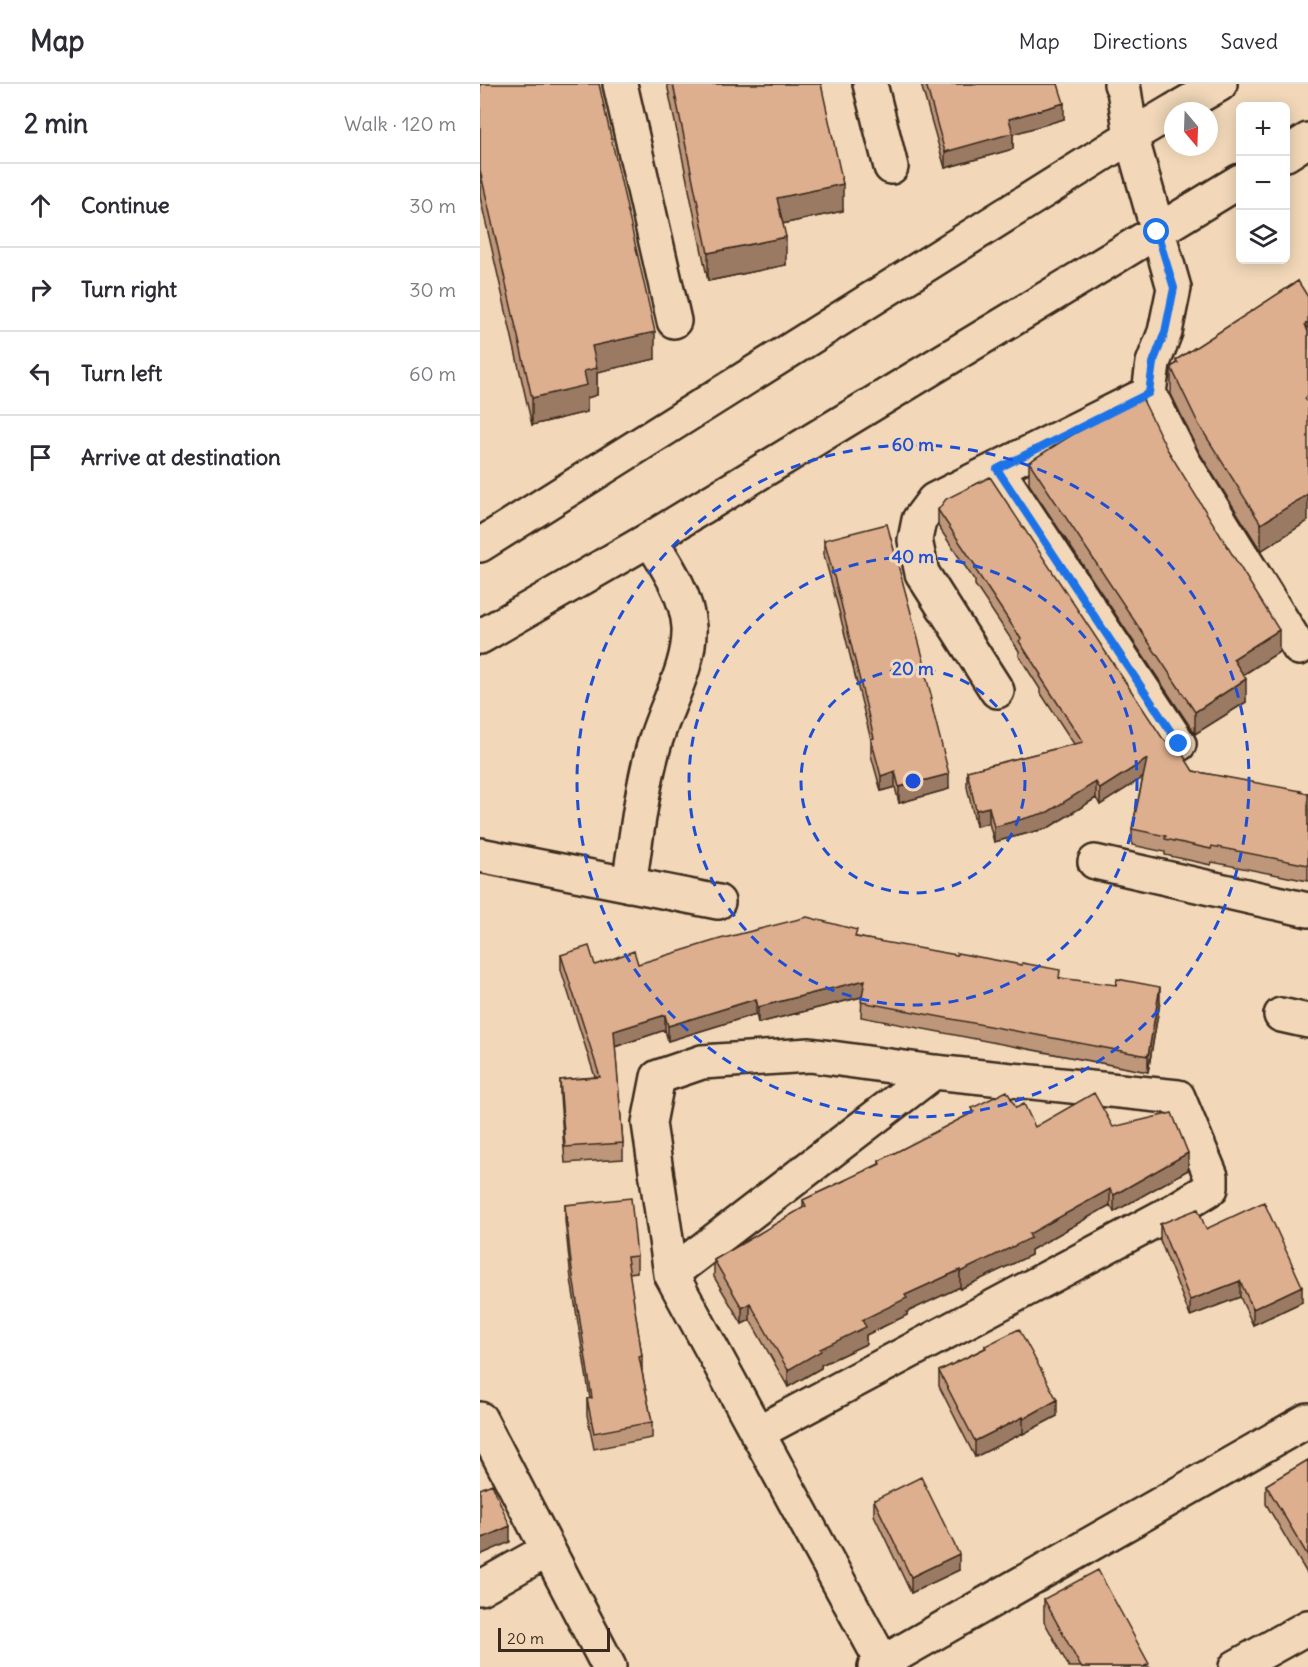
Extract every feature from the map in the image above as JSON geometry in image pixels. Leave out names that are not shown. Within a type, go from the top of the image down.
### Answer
[{"type":"street","points":[[620,84],[674,321]]},
{"type":"street","points":[[870,84],[891,167]]},
{"type":"street","points":[[1121,84],[1124,90],[1131,136],[1174,288],[1165,332],[1153,363],[1149,393],[1183,461],[1299,648]]},
{"type":"street","points":[[1189,102],[1220,84]]},
{"type":"street","points":[[480,544],[1164,116]]},
{"type":"street","points":[[1290,151],[1308,140]]},
{"type":"street","points":[[480,637],[651,539],[1236,183]]},
{"type":"street","points":[[997,691],[922,573],[915,540],[919,520],[934,500],[1149,393]]},
{"type":"street","points":[[997,469],[1179,744]]},
{"type":"street","points":[[629,885],[653,747],[689,647],[689,624],[684,605],[675,580],[651,539]]},
{"type":"street","points":[[480,855],[718,903]]},
{"type":"street","points":[[1095,862],[1308,910]]},
{"type":"street","points":[[757,1433],[1175,1210],[1211,1188],[1211,1176],[1179,1097],[934,1072],[810,1055],[702,1062],[658,1077],[649,1122],[671,1274],[881,1666],[1308,1420]]},
{"type":"street","points":[[671,1274],[934,1072]]},
{"type":"street","points":[[480,1419],[609,1667]]},
{"type":"street","points":[[480,1588],[548,1550]]},
{"type":"street","points":[[1236,1667],[1308,1627]]},
{"type":"building","points":[[480,84],[599,84],[655,332],[592,346],[597,368],[584,371],[587,385],[532,398],[480,170]]},
{"type":"building","points":[[673,84],[821,84],[843,184],[777,198],[786,237],[708,253]]},
{"type":"building","points":[[926,84],[1058,84],[1064,103],[1009,119],[1013,133],[945,152]]},
{"type":"building","points":[[1298,281],[1308,297],[1308,322],[1305,324],[1308,332],[1308,395],[1305,399],[1308,402],[1308,494],[1261,524],[1199,425],[1171,367],[1178,363],[1176,360]]},
{"type":"building","points":[[1141,396],[1167,449],[1279,630],[1233,659],[1246,679],[1195,712],[1029,462],[1106,413]]},
{"type":"building","points":[[990,477],[1163,739],[1170,745],[1178,747],[1193,771],[1308,794],[1308,865],[1212,846],[1211,849],[1132,829],[1147,759],[1100,789],[1096,782],[1048,812],[994,827],[989,807],[976,810],[967,771],[1083,742],[1040,676],[1019,641],[1021,639],[975,569],[977,568],[938,510],[946,499]]},
{"type":"building","points":[[887,524],[924,661],[922,662],[932,698],[930,699],[949,774],[899,787],[895,771],[881,776],[871,739],[874,738],[824,540]]},
{"type":"building","points":[[807,917],[857,930],[855,937],[1060,970],[1059,978],[1116,985],[1117,979],[1160,987],[1148,1056],[861,1002],[865,980],[758,1007],[756,999],[668,1026],[665,1015],[614,1031],[623,1143],[565,1147],[560,1080],[600,1077],[561,955],[589,946],[595,965],[634,951],[638,964],[720,939]]},
{"type":"building","points":[[1007,1091],[1016,1108],[1024,1104],[1035,1127],[1094,1093],[1113,1127],[1172,1113],[1188,1153],[1114,1195],[1110,1189],[1029,1234],[1031,1238],[905,1295],[907,1298],[862,1320],[866,1327],[820,1349],[821,1351],[788,1370],[750,1303],[742,1308],[714,1260],[806,1206],[803,1200],[880,1164],[879,1161],[974,1112],[972,1108]]},
{"type":"building","points":[[631,1198],[637,1256],[627,1257],[642,1356],[639,1357],[652,1422],[594,1433],[587,1399],[592,1398],[571,1263],[565,1205]]},
{"type":"building","points":[[1264,1202],[1302,1286],[1253,1309],[1240,1281],[1190,1300],[1160,1224],[1198,1209],[1206,1229]]},
{"type":"building","points":[[1019,1329],[1057,1400],[975,1441],[939,1371]]},
{"type":"building","points":[[1308,1460],[1308,1556],[1266,1485]]},
{"type":"building","points":[[921,1477],[959,1554],[911,1577],[874,1500]]},
{"type":"building","points":[[492,1484],[510,1526],[480,1539],[480,1489]]},
{"type":"building","points":[[1098,1570],[1149,1664],[1143,1667],[1081,1667],[1044,1599]]},
{"type":"route","points":[[1157,232],[1174,288],[1165,332],[1153,363],[1149,393],[997,469],[1179,744]]}]
